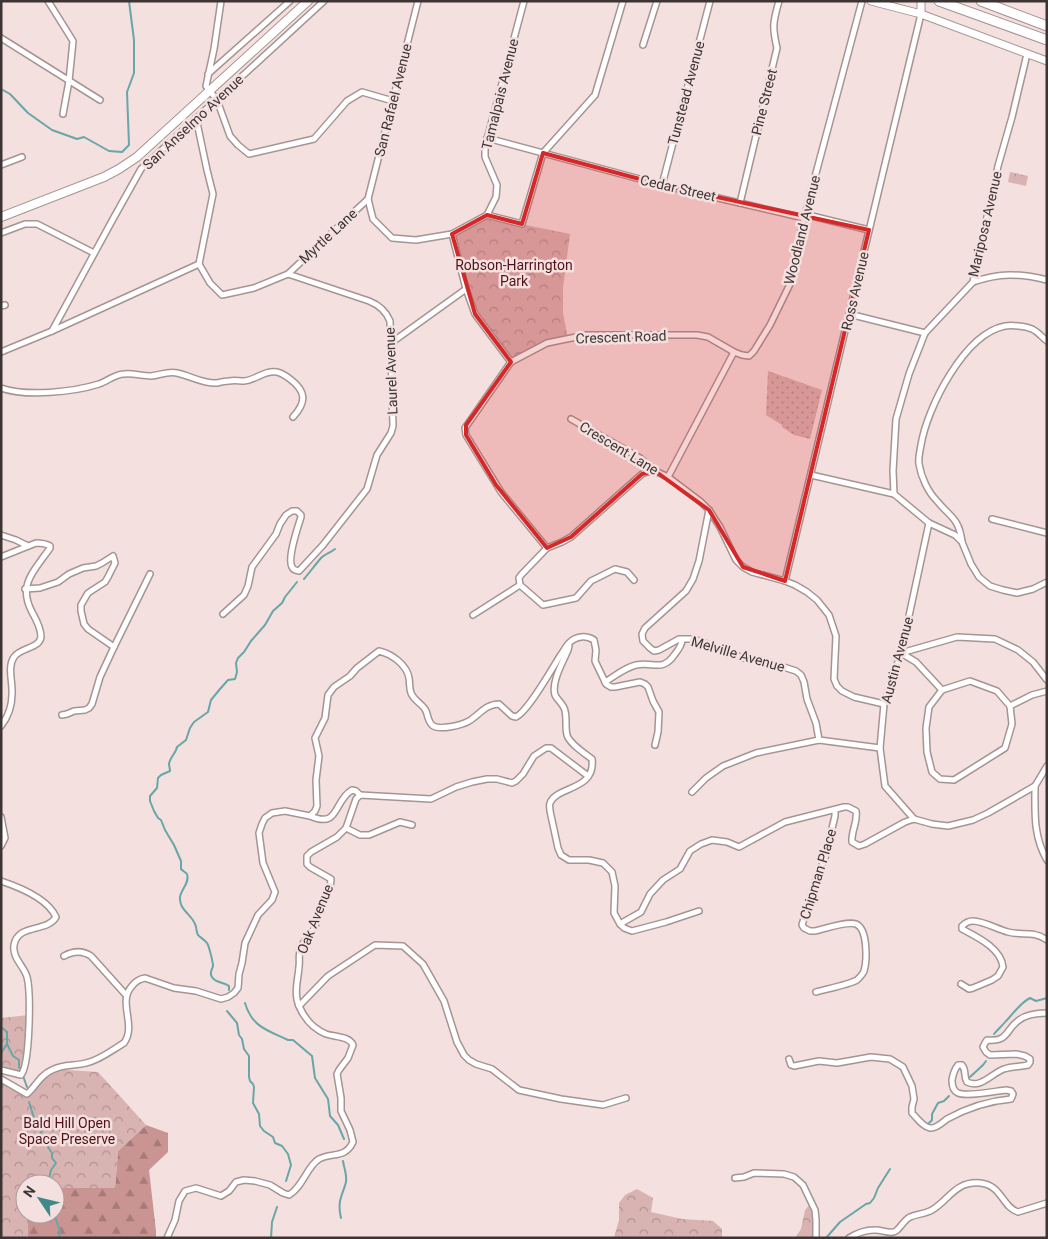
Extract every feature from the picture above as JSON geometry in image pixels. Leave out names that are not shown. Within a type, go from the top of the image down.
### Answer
[{"type":"main road","points":[[1,217],[104,177],[119,169],[136,157],[308,1]]},
{"type":"main road","points":[[939,1],[1047,40]]},
{"type":"main road","points":[[981,1],[1047,26]]},
{"type":"street","points":[[48,1],[73,41],[63,114]]},
{"type":"street","points":[[221,1],[206,86],[217,100],[230,136],[249,154],[314,140],[347,101],[362,92],[393,101]]},
{"type":"street","points":[[208,74],[290,1]]},
{"type":"street","name":"San Anselmo Avenue","points":[[52,331],[141,169],[324,1]]},
{"type":"street","name":"San Rafael Avenue","points":[[368,199],[418,1]]},
{"type":"street","name":"Tamalpais Avenue","points":[[487,215],[497,191],[497,185],[485,157],[485,147],[524,1]]},
{"type":"street","points":[[368,199],[373,219],[392,238],[416,240],[452,234],[487,215],[522,224],[543,153],[595,94],[623,1]]},
{"type":"street","points":[[643,45],[657,1]]},
{"type":"street","name":"Tunstead Avenue","points":[[662,185],[710,1]]},
{"type":"street","name":"Pine Street","points":[[740,203],[777,48],[773,21],[779,1]]},
{"type":"street","name":"Woodland Avenue","points":[[734,352],[749,356],[754,351],[770,325],[790,284],[804,218],[862,1]]},
{"type":"street","points":[[871,1],[921,14],[1047,62]]},
{"type":"street","name":"Ross Avenue","points":[[785,581],[921,14],[921,1]]},
{"type":"street","points":[[1,38],[100,100]]},
{"type":"street","name":"Mariposa Avenue","points":[[894,494],[896,419],[909,374],[925,334],[973,282],[998,166],[1027,54]]},
{"type":"street","points":[[196,118],[206,170],[213,194],[200,264],[210,284],[222,295],[254,288],[288,274]]},
{"type":"street","name":"Cedar Street","points":[[487,138],[662,185],[804,218],[812,216],[870,230]]},
{"type":"street","points":[[1,165],[22,158]]},
{"type":"street","name":"Myrtle Lane","points":[[288,274],[368,199]]},
{"type":"street","points":[[1,234],[25,224],[37,224],[94,253]]},
{"type":"street","points":[[452,234],[466,289],[475,314],[511,362]]},
{"type":"street","points":[[1,352],[200,264]]},
{"type":"street","name":"Laurel Avenue","points":[[223,614],[244,595],[252,567],[289,512],[298,511],[301,518],[294,535],[292,568],[299,571],[323,545],[367,489],[377,455],[391,433],[393,426],[390,321],[388,317],[381,307],[370,300],[288,274]]},
{"type":"street","points":[[973,282],[989,276],[1012,274],[1033,276],[1047,280]]},
{"type":"street","points":[[391,343],[466,289]]},
{"type":"street","points":[[849,314],[925,334]]},
{"type":"street","points":[[1047,341],[1032,329],[1006,326],[992,331],[980,339],[961,359],[946,380],[931,409],[922,438],[918,462],[925,482],[936,500],[960,528],[962,542],[971,564],[979,577],[990,586],[1017,593],[1033,589],[1047,582]]},
{"type":"street","name":"Crescent Road","points":[[547,548],[501,492],[464,430],[511,362],[547,343],[586,336],[697,335],[708,337],[734,352]]},
{"type":"street","points":[[668,477],[734,352]]},
{"type":"street","points":[[1,388],[26,393],[62,391],[103,383],[124,374],[149,376],[170,372],[209,383],[219,383],[244,381],[265,373],[278,372],[299,387],[302,392],[303,402],[294,417]]},
{"type":"street","name":"Crescent Lane","points":[[571,419],[640,458],[654,471],[668,477],[701,502],[709,510],[720,527],[736,560],[743,567],[752,572],[785,581],[807,592],[817,600],[829,615],[836,636],[834,679],[837,686],[854,697],[884,704]]},
{"type":"street","points":[[634,580],[627,572],[615,569],[591,581],[576,598],[543,605],[520,585],[519,578],[547,548],[571,537],[642,474],[654,471]]},
{"type":"street","points":[[811,474],[894,494],[929,523],[955,534],[962,542]]},
{"type":"street","points":[[682,640],[675,640],[654,651],[644,641],[642,634],[645,628],[686,591],[693,580],[699,562],[709,510]]},
{"type":"street","points":[[947,530],[952,518]]},
{"type":"street","points":[[992,519],[1047,533]]},
{"type":"street","name":"Austin Avenue","points":[[914,819],[885,786],[880,748],[884,704],[901,653],[929,523]]},
{"type":"street","points":[[1,535],[28,546]]},
{"type":"street","points":[[1,557],[41,543],[50,546],[25,589],[27,600],[37,620],[41,636],[40,640],[38,644],[19,652],[12,660],[11,703],[7,716],[1,726]]},
{"type":"street","points":[[25,589],[40,588],[58,582],[69,574],[83,568],[96,566],[113,556],[115,563],[108,577],[105,582],[88,593],[84,598],[81,611],[84,624],[88,629],[114,647]]},
{"type":"street","points":[[62,714],[85,710],[92,704],[100,677],[150,574]]},
{"type":"street","points":[[473,615],[520,585]]},
{"type":"street","points":[[310,816],[317,806],[316,780],[319,756],[315,738],[324,718],[328,695],[334,687],[379,651],[385,652],[404,666],[409,677],[411,694],[426,710],[430,723],[434,727],[442,728],[470,720],[492,704],[499,704],[512,716],[516,717],[521,714],[569,643],[582,636],[589,637],[594,640],[596,650],[595,661],[605,682],[610,687],[640,682],[648,687],[659,712],[655,745]]},
{"type":"street","points":[[901,653],[957,637],[995,639],[1018,650],[1033,662],[1047,680]]},
{"type":"street","name":"Melville Avenue","points":[[605,682],[638,664],[665,664],[677,652],[682,644],[682,640],[694,639],[743,658],[765,661],[796,671],[801,675],[807,700],[816,722],[819,740]]},
{"type":"street","points":[[569,643],[556,678],[555,696],[561,701],[565,710],[569,741],[592,758],[592,765],[588,776],[583,782],[558,795],[549,805],[561,856],[569,860],[589,860],[603,863],[612,872],[615,886],[614,913],[620,924],[632,932],[698,911]]},
{"type":"street","points":[[901,653],[916,662],[942,690]]},
{"type":"street","points":[[970,681],[998,691],[1010,706],[1012,724],[1004,748],[954,780],[940,780],[932,772],[927,752],[926,728],[929,706],[942,690],[970,681]]},
{"type":"street","points":[[1010,706],[1032,695],[1047,691]]},
{"type":"street","points":[[692,792],[706,778],[723,766],[756,753],[819,740],[880,748]]},
{"type":"street","points":[[1,1079],[27,1094],[52,1069],[93,1061],[124,1043],[129,1028],[125,1002],[126,995],[140,979],[145,978],[168,987],[196,991],[221,999],[234,994],[238,988],[245,943],[258,915],[272,900],[275,892],[263,863],[260,833],[265,818],[272,814],[285,811],[310,816],[318,820],[325,820],[332,816],[346,793],[352,790],[360,795],[431,799],[456,787],[487,779],[497,779],[512,783],[523,774],[534,756],[546,748],[551,748],[588,776]]},
{"type":"street","points":[[620,924],[641,912],[650,894],[663,880],[680,869],[690,851],[701,844],[712,840],[727,842],[739,848],[785,822],[848,807],[856,812],[857,816],[851,836],[852,842],[859,846],[914,819],[948,826],[960,824],[988,813],[1035,786],[1047,766]]},
{"type":"street","points":[[1035,786],[1035,824],[1043,854],[1047,860]]},
{"type":"street","points":[[360,795],[356,799],[346,828],[360,835],[369,835],[400,822],[412,825]]},
{"type":"street","name":"Chipman Place","points":[[816,992],[857,980],[864,971],[865,935],[859,926],[854,923],[810,931],[802,925],[815,882],[825,858],[836,810]]},
{"type":"street","points":[[1,817],[4,838],[1,846]]},
{"type":"street","name":"Oak Avenue","points":[[299,1006],[296,988],[300,965],[300,950],[304,941],[316,926],[319,911],[331,888],[331,879],[310,867],[307,864],[307,856],[337,838],[346,828]]},
{"type":"street","points":[[1,881],[29,893],[47,905],[56,917],[54,921],[47,925],[32,928],[21,934],[14,945],[14,951],[19,964],[27,976],[29,990],[26,1052],[21,1075],[1,1070]]},
{"type":"street","points":[[961,984],[973,988],[998,976],[1003,967],[1001,958],[994,949],[977,936],[962,929],[965,923],[975,921],[1010,933],[1032,933],[1047,940]]},
{"type":"street","points":[[166,1238],[175,1220],[179,1201],[185,1192],[196,1188],[221,1196],[230,1191],[236,1182],[244,1180],[270,1186],[288,1195],[294,1192],[319,1159],[345,1153],[351,1146],[353,1142],[352,1136],[341,1111],[338,1074],[353,1046],[350,1040],[318,1030],[310,1024],[299,1006],[328,976],[375,945],[403,946],[423,964],[444,1001],[457,1042],[469,1060],[492,1069],[519,1090],[603,1106],[626,1098]]},
{"type":"street","points":[[64,956],[69,953],[78,952],[91,956],[126,995]]},
{"type":"street","points":[[789,1059],[791,1065],[794,1066],[819,1061],[837,1063],[871,1057],[890,1059],[903,1067],[912,1086],[914,1099],[912,1114],[928,1128],[934,1128],[958,1114],[982,1104],[1012,1098],[1013,1094],[1011,1091],[1006,1090],[969,1094],[957,1093],[952,1087],[954,1070],[958,1065],[962,1065],[965,1068],[965,1079],[967,1082],[975,1084],[982,1082],[1005,1068],[1028,1065],[1030,1059],[1024,1056],[1016,1054],[990,1055],[983,1047],[987,1040],[997,1041],[1001,1039],[1020,1019],[1032,1014],[1047,1013]]},
{"type":"street","points":[[735,1178],[744,1178],[754,1173],[784,1174],[794,1177],[803,1185],[815,1210],[816,1238]]},
{"type":"street","points":[[849,1238],[866,1230],[875,1229],[890,1233],[895,1232],[910,1217],[932,1210],[953,1191],[962,1185],[970,1183],[981,1183],[990,1187],[1001,1195],[1010,1208],[1018,1212],[1047,1203]]},
{"type":"highlighted area","points":[[543,153],[662,185],[869,230],[785,581],[743,567],[709,510],[655,471],[642,474],[571,537],[547,548],[496,485],[466,435],[466,425],[511,362],[475,314],[452,234],[487,215],[522,224]]},
{"type":"green space","points":[[1010,172],[1028,176],[1026,186],[1008,182]]},
{"type":"green space","name":"Robson-Harrington Park","points":[[487,215],[570,234],[563,288],[563,313],[568,339],[547,343],[511,362],[475,314],[452,234]]},
{"type":"green space","points":[[768,371],[822,390],[810,439],[794,435],[766,415]]},
{"type":"green space","name":"Bald Hill Open Space Preserve","points":[[29,1015],[26,1052],[21,1075],[1,1070],[1,1018]]},
{"type":"green space","name":"Bald Hill Open Space Preserve","points":[[52,1069],[98,1072],[146,1125],[118,1151],[115,1188],[65,1188],[65,1174],[15,1174],[15,1224],[28,1224],[28,1238],[1,1238],[1,1079],[26,1094]]},
{"type":"green space","points":[[146,1125],[168,1133],[168,1152],[149,1170],[156,1238],[28,1238],[28,1224],[65,1224],[65,1188],[115,1188],[118,1151]]},
{"type":"green space","points":[[637,1189],[653,1198],[651,1212],[682,1219],[713,1221],[722,1229],[722,1238],[614,1238],[619,1220],[619,1203],[625,1195]]},
{"type":"green space","points":[[811,1203],[820,1237],[825,1238],[795,1238],[801,1229],[805,1210]]},
{"type":"waterway","points":[[1,89],[10,94],[28,113],[52,130],[77,139],[84,137],[109,151],[122,152],[129,145],[127,92],[134,73],[134,40],[129,1]]},
{"type":"waterway","points":[[304,579],[324,555],[335,549]]},
{"type":"waterway","points":[[229,990],[229,986],[213,979],[211,976],[213,964],[208,945],[198,935],[196,925],[181,905],[180,897],[188,877],[181,869],[181,861],[161,820],[154,811],[150,796],[157,788],[158,778],[170,771],[169,764],[171,759],[177,747],[186,740],[194,722],[208,712],[211,700],[228,680],[235,679],[238,658],[297,582]]},
{"type":"waterway","points":[[994,1034],[1026,1000],[1030,998],[1036,1001],[1047,998]]},
{"type":"waterway","points":[[245,1003],[252,1018],[261,1027],[288,1040],[293,1040],[312,1056],[315,1078],[328,1099],[330,1116],[338,1125],[344,1139]]},
{"type":"waterway","points":[[227,1011],[237,1023],[244,1049],[249,1056],[249,1077],[254,1087],[253,1103],[259,1114],[260,1126],[288,1154],[291,1165],[286,1181]]},
{"type":"waterway","points":[[1,1027],[7,1032],[7,1044],[1,1053]]},
{"type":"waterway","points":[[7,1044],[13,1056],[19,1060],[19,1068]]},
{"type":"waterway","points":[[970,1077],[986,1061]]},
{"type":"waterway","points":[[23,1076],[27,1087]]},
{"type":"waterway","points":[[929,1123],[932,1120],[932,1114],[938,1103],[944,1101],[949,1096]]},
{"type":"waterway","points":[[29,1102],[35,1119],[43,1129],[40,1134],[41,1137],[46,1141],[52,1153],[52,1158],[56,1163],[50,1174]]},
{"type":"waterway","points":[[341,1218],[340,1203],[346,1182],[343,1161]]},
{"type":"waterway","points":[[826,1238],[840,1222],[870,1203],[890,1169]]},
{"type":"waterway","points":[[271,1238],[272,1222],[277,1207]]},
{"type":"waterway","points":[[58,1224],[60,1231],[59,1238]]}]
